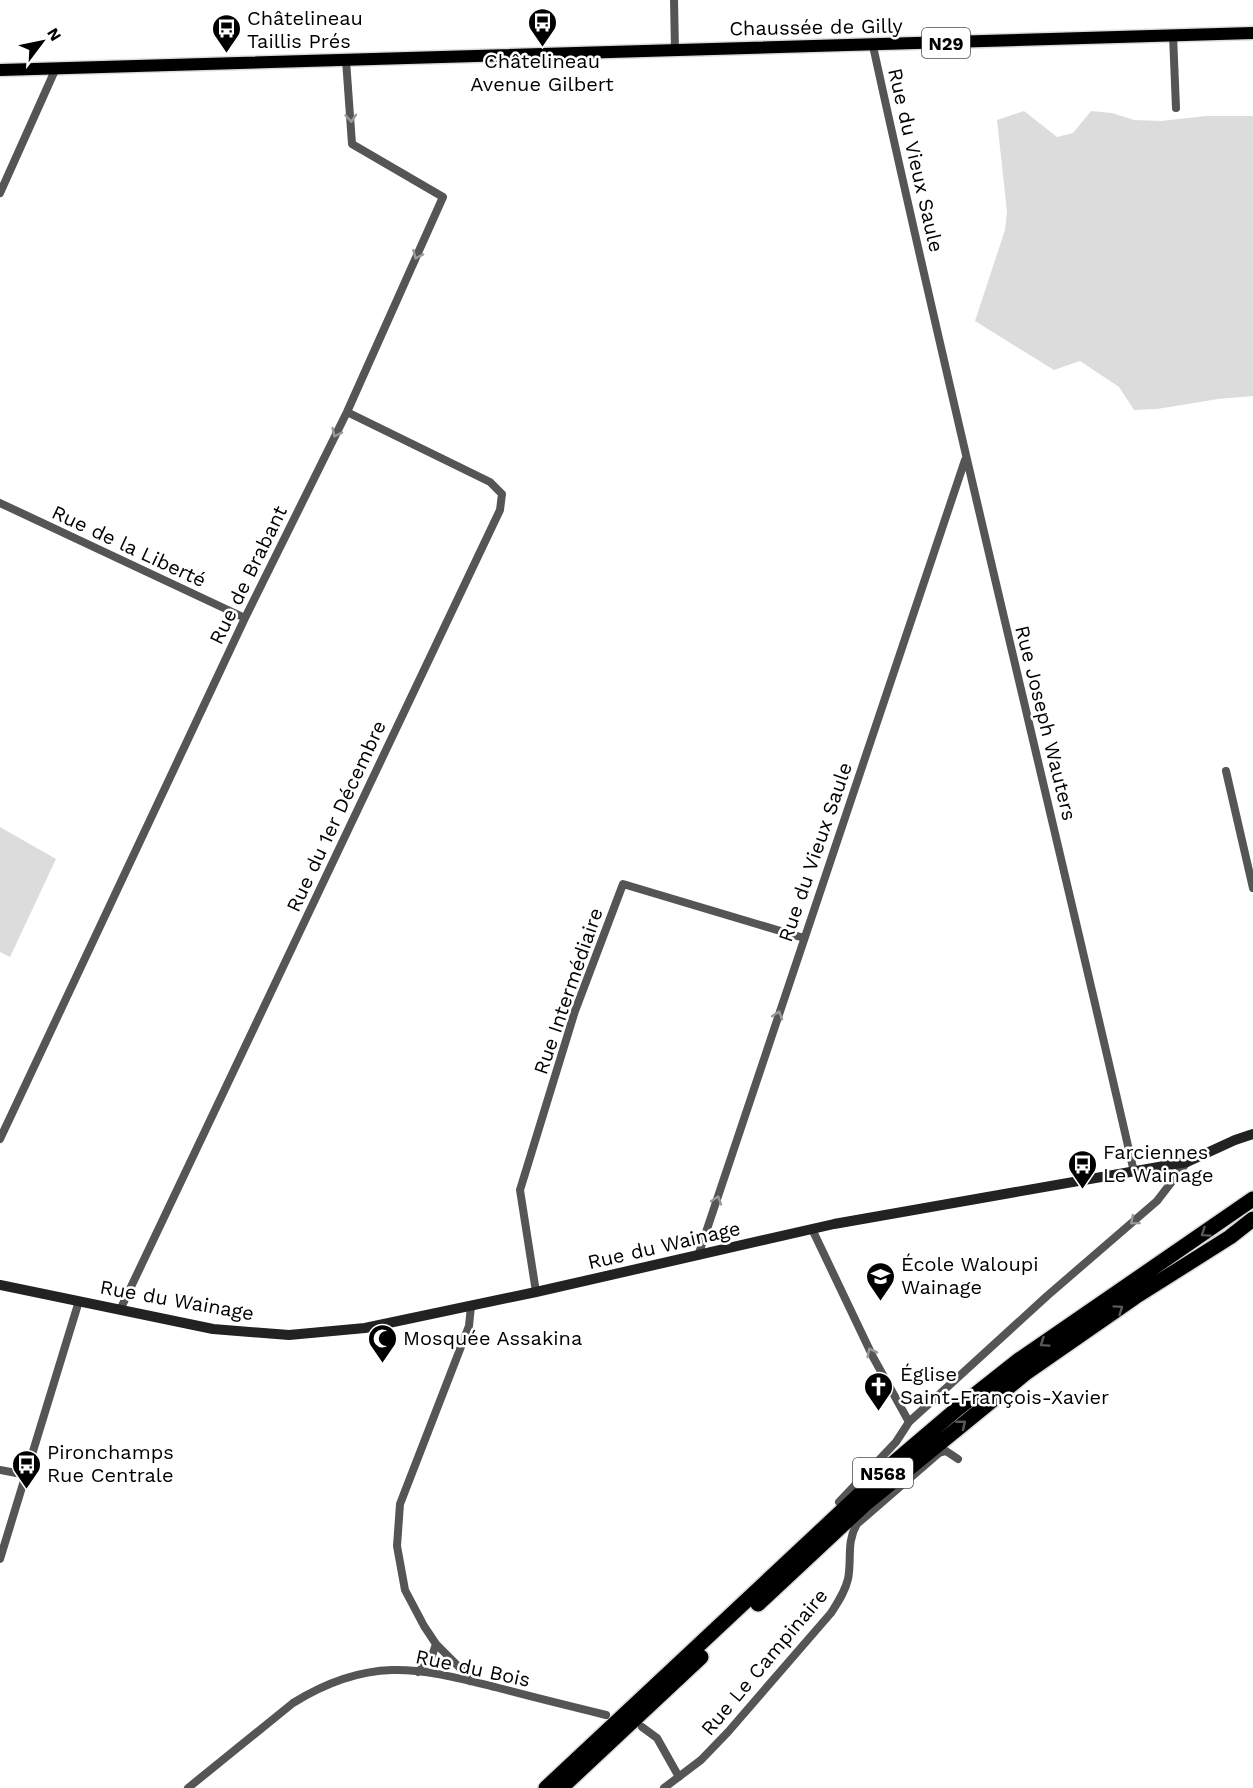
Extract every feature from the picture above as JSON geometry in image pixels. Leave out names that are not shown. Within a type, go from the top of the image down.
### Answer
[{"type":"highway","name":"N568","points":[[546,1788],[890,1466],[957,1408],[1019,1360],[1253,1199]]},
{"type":"highway","name":"N568","points":[[561,1788],[864,1505],[915,1462],[1027,1372],[1135,1298],[1230,1237],[1253,1219]]},
{"type":"main road","name":"Chaussée de Gilly","points":[[346,60],[1253,33]]},
{"type":"main road","name":"N29","points":[[0,70],[346,60]]},
{"type":"street","points":[[674,0],[675,50]]},
{"type":"street","points":[[1173,35],[1176,108]]},
{"type":"street","name":"Rue du Vieux Saule","points":[[873,46],[926,282]]},
{"type":"street","name":"Rue de Brabant","points":[[0,1139],[245,618],[347,412],[443,197],[352,144],[346,60]]},
{"type":"street","points":[[0,193],[56,68]]},
{"type":"street","name":"Rue Joseph Wauters","points":[[926,282],[965,459],[1061,852],[1134,1172]]},
{"type":"street","name":"Rue du 1er Décembre","points":[[120,1310],[500,510],[502,494],[490,482],[347,412]]},
{"type":"street","name":"Rue du Vieux Saule","points":[[698,1256],[965,459]]},
{"type":"street","name":"Rue de la Liberté","points":[[0,503],[245,618]]},
{"type":"street","points":[[1226,771],[1253,888]]},
{"type":"street","name":"Rue Intermédiaire","points":[[536,1292],[520,1190],[574,1011],[624,885],[804,938]]},
{"type":"street","name":"Rue du Wainage","points":[[0,1285],[213,1329],[290,1335],[366,1328],[812,1229],[1187,1162],[1253,1134]]},
{"type":"street","points":[[839,1502],[896,1442],[909,1422],[1047,1296],[1157,1202],[1187,1162]]},
{"type":"street","points":[[812,1229],[873,1358],[909,1422]]},
{"type":"street","points":[[0,1559],[79,1301]]},
{"type":"street","points":[[470,1681],[436,1644],[424,1626],[405,1590],[397,1546],[400,1504],[470,1326],[471,1306]]},
{"type":"street","name":"Rue Le Campinaire","points":[[664,1788],[700,1760],[728,1732],[831,1613],[844,1593],[848,1579],[850,1540],[857,1524],[939,1453],[946,1451],[958,1459]]},
{"type":"street","points":[[0,1470],[27,1475]]},
{"type":"street","points":[[418,1671],[430,1659],[436,1644]]},
{"type":"street","name":"Rue du Bois","points":[[188,1788],[311,1691],[362,1675],[391,1670],[418,1671],[470,1681],[606,1715]]},
{"type":"street","points":[[642,1727],[657,1738],[679,1777]]},
{"type":"shaded area","points":[[1024,111],[1057,137],[1073,133],[1091,111],[1112,113],[1134,120],[1161,121],[1206,116],[1253,116],[1253,396],[1134,410],[1119,387],[1080,361],[1054,370],[975,321],[1005,230],[1007,212],[997,120]]},
{"type":"shaded area","points":[[0,827],[56,859],[10,957],[0,952]]},
{"type":"place","name":"Châtelineau Avenue Gilbert","points":[[542,48]]},
{"type":"place","name":"Châtelineau Taillis Prés","points":[[226,54]]},
{"type":"place","name":"Farciennes Le Wainage","points":[[1082,1190]]},
{"type":"place","name":"École Waloupi Wainage","points":[[880,1302]]},
{"type":"place","name":"Mosquée Assakina","points":[[382,1364]]},
{"type":"place","name":"Église Saint-François-Xavier","points":[[879,1412]]},
{"type":"place","name":"Pironchamps Rue Centrale","points":[[26,1490]]}]
